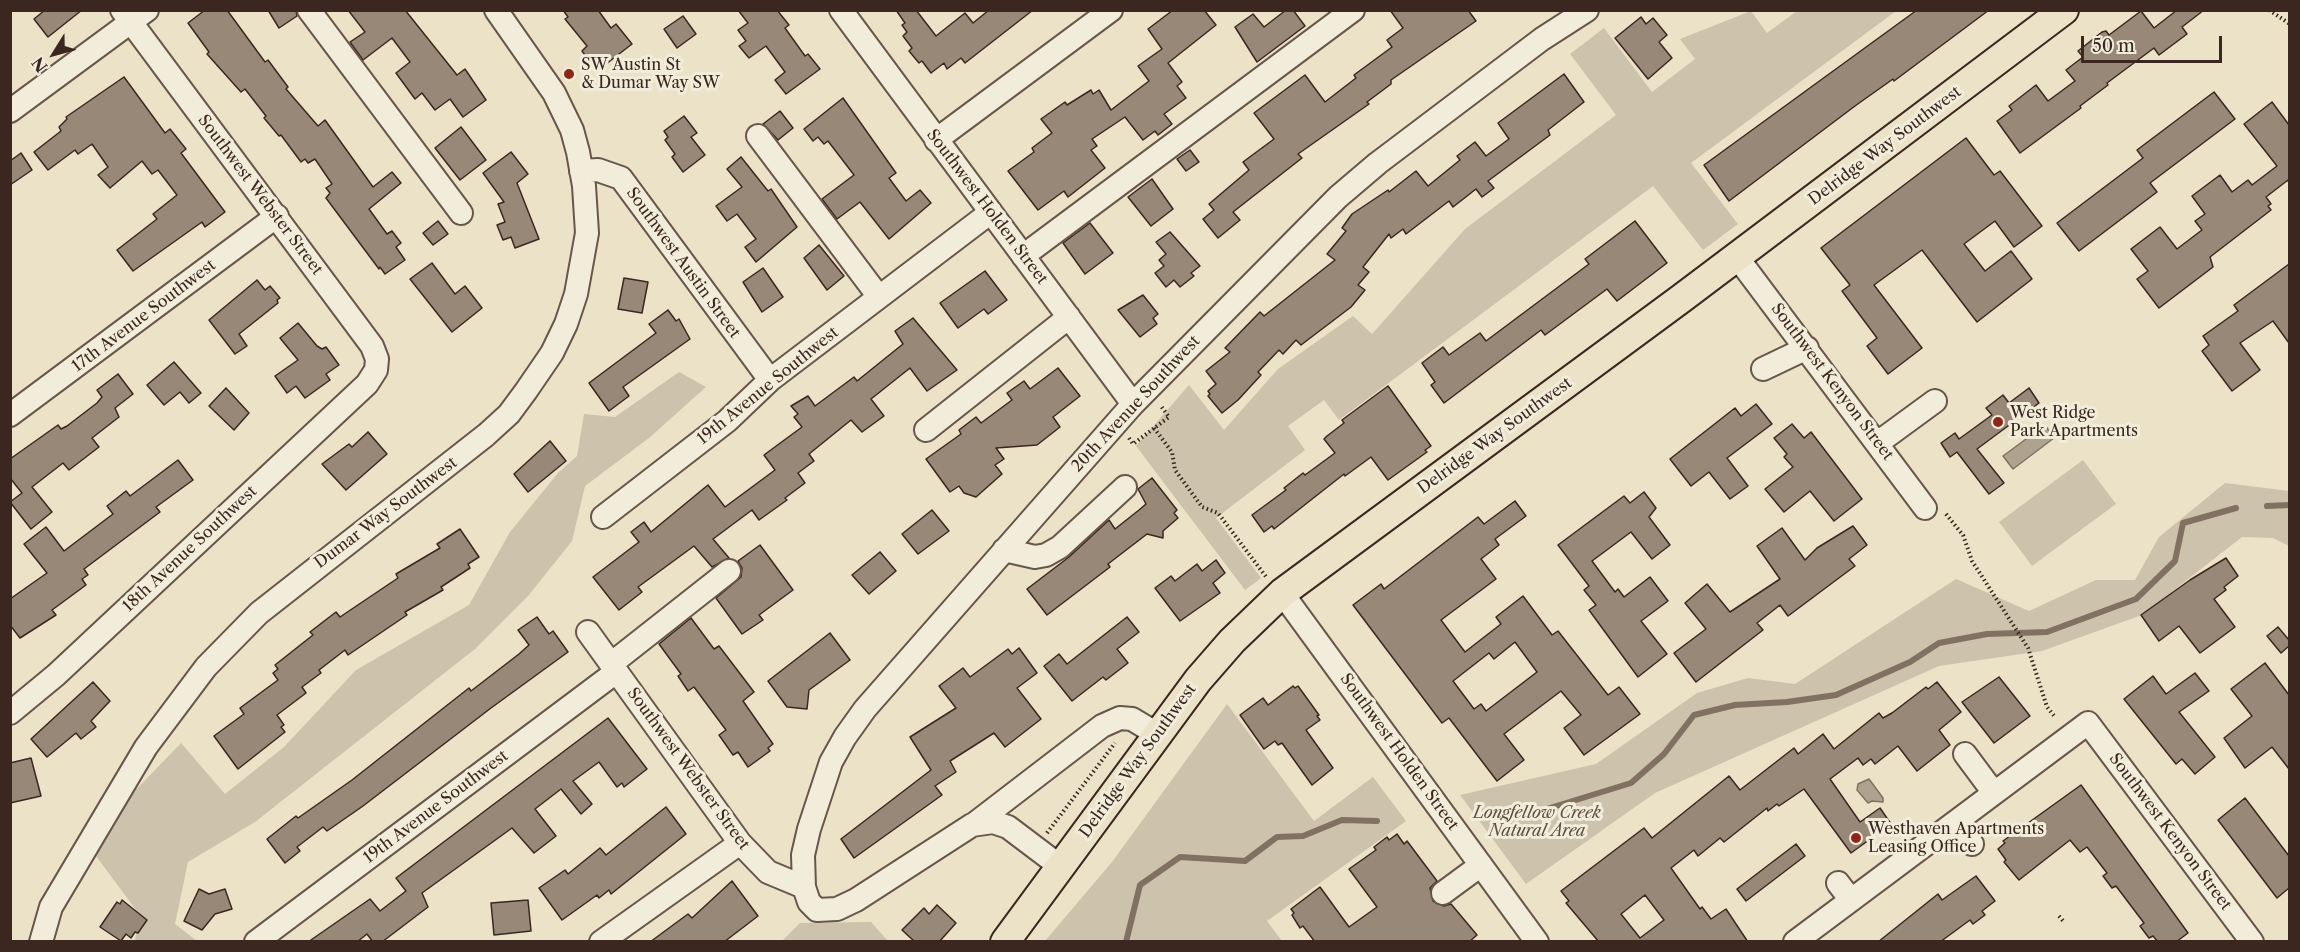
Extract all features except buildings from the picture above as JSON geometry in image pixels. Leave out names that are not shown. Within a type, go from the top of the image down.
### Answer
[{"type":"main road","name":"Delridge Way Southwest","points":[[1005,942],[1157,734],[1274,586],[1737,257],[2064,10]]},
{"type":"street","points":[[309,10],[461,213]]},
{"type":"street","name":"Dumar Way Southwest","points":[[41,942],[51,908],[140,757],[206,667],[259,613],[486,435],[508,414],[552,353],[566,324],[576,294],[587,233],[581,171],[572,130],[554,93],[496,10]]},
{"type":"street","points":[[936,140],[1111,10]]},
{"type":"street","points":[[1023,256],[1353,10]]},
{"type":"street","name":"20th Avenue Southwest","points":[[804,887],[803,855],[831,762],[864,709],[1133,404],[1338,197],[1556,19],[1587,10]]},
{"type":"street","points":[[10,111],[134,14]]},
{"type":"street","name":"Southwest Webster Street","points":[[134,14],[372,346],[377,359],[376,370],[367,384]]},
{"type":"street","name":"Southwest Holden Street","points":[[851,14],[936,140],[1133,404]]},
{"type":"street","points":[[758,136],[879,297]]},
{"type":"street","name":"Southwest Austin Street","points":[[581,171],[598,170],[621,178],[770,380]]},
{"type":"street","name":"19th Avenue Southwest","points":[[603,517],[727,421],[770,380],[991,212]]},
{"type":"street","name":"17th Avenue Southwest","points":[[10,415],[277,216]]},
{"type":"street","name":"Southwest Kenyon Street","points":[[1737,257],[1879,442],[1936,511]]},
{"type":"street","points":[[926,430],[1069,317]]},
{"type":"street","points":[[1763,369],[1807,348]]},
{"type":"street","name":"18th Avenue Southwest","points":[[10,713],[56,675],[367,384]]},
{"type":"street","points":[[1879,442],[1935,401]]},
{"type":"street","points":[[1004,550],[1035,557],[1046,555],[1059,547],[1125,487]]},
{"type":"street","name":"19th Avenue Southwest","points":[[256,942],[614,668],[729,571]]},
{"type":"street","name":"Southwest Holden Street","points":[[1274,586],[1537,942]]},
{"type":"street","name":"Southwest Webster Street","points":[[588,632],[740,843],[768,872],[804,887]]},
{"type":"street","points":[[804,887],[809,902],[817,910],[837,909],[864,895],[972,825],[1102,726],[1119,718],[1132,719],[1157,734]]},
{"type":"street","name":"Southwest Kenyon Street","points":[[1994,793],[2088,723],[2252,942]]},
{"type":"street","points":[[1795,942],[1845,891],[1956,822],[1994,793],[1965,754]]},
{"type":"street","points":[[972,825],[993,822],[1008,827],[1061,867]]},
{"type":"street","points":[[1956,822],[1972,844]]},
{"type":"street","points":[[601,942],[740,843]]},
{"type":"street","points":[[1443,893],[1481,865]]},
{"type":"path","points":[[2269,10],[2289,24]]},
{"type":"path","points":[[1128,437],[1133,444],[1169,417],[1161,406]]},
{"type":"path","points":[[1154,428],[1172,452],[1174,470],[1195,498],[1202,507],[1218,513],[1274,586]]},
{"type":"path","points":[[1936,511],[1963,535],[1972,561],[2028,648],[2047,707],[2055,717]]},
{"type":"path","points":[[1049,831],[1121,735]]},
{"type":"path","points":[[2059,916],[2064,922]]},
{"type":"green space","points":[[1751,11],[1767,33],[1797,11],[1896,11],[1691,163],[1738,224],[1703,250],[1653,186],[1339,420],[1324,400],[1288,426],[1305,450],[1216,518],[1261,578],[1245,590],[1136,446],[1189,385],[1224,430],[1278,369],[1353,316],[1372,334],[1465,229],[1616,115],[1570,54],[1604,28],[1652,92],[1695,59],[1680,39]]},
{"type":"green space","points":[[679,372],[706,387],[649,438],[585,486],[572,541],[528,596],[475,649],[255,822],[188,862],[175,924],[197,941],[135,941],[139,914],[96,856],[129,797],[181,743],[225,794],[284,747],[356,670],[469,605],[510,532],[558,473],[577,456],[584,414],[615,417]]},
{"type":"green space","points":[[2083,460],[2116,504],[2032,566],[1999,522]]},
{"type":"green space","name":"Longfellow Creek Natural Area","points":[[2225,483],[2289,491],[2289,546],[2273,538],[2242,537],[2142,615],[2042,651],[1939,666],[1655,793],[1526,884],[1460,795],[1596,764],[1697,693],[1748,678],[1795,684],[1956,579],[2029,611],[2096,580],[2135,580],[2159,537]]},
{"type":"green space","points":[[1227,704],[1314,821],[1373,777],[1406,821],[1267,921],[1282,941],[1045,941],[1112,862]]},
{"type":"green space","points":[[871,922],[888,941],[782,941],[800,923]]},
{"type":"shaded area","points":[[2045,425],[2054,438],[2013,469],[2003,456]]},
{"type":"shaded area","points":[[1869,779],[1883,798],[1883,802],[1868,803],[1857,790],[1858,784]]},
{"type":"waterway","points":[[2267,506],[2290,505]]},
{"type":"waterway","points":[[1524,816],[1631,783],[1664,754],[1694,715],[1735,705],[1787,702],[1836,695],[1910,662],[1939,643],[1987,634],[2047,632],[2136,599],[2175,561],[2183,523],[2236,508]]},
{"type":"waterway","points":[[1126,942],[1140,885],[1180,857],[1245,861],[1277,837],[1303,836],[1342,820],[1377,821]]},
{"type":"place","name":"SW Austin St & Dumar Way SW","points":[[569,74]]},
{"type":"place","name":"West Ridge Park Apartments","points":[[1998,422]]},
{"type":"place","name":"Westhaven Apartments Leasing Office","points":[[1856,838]]}]
